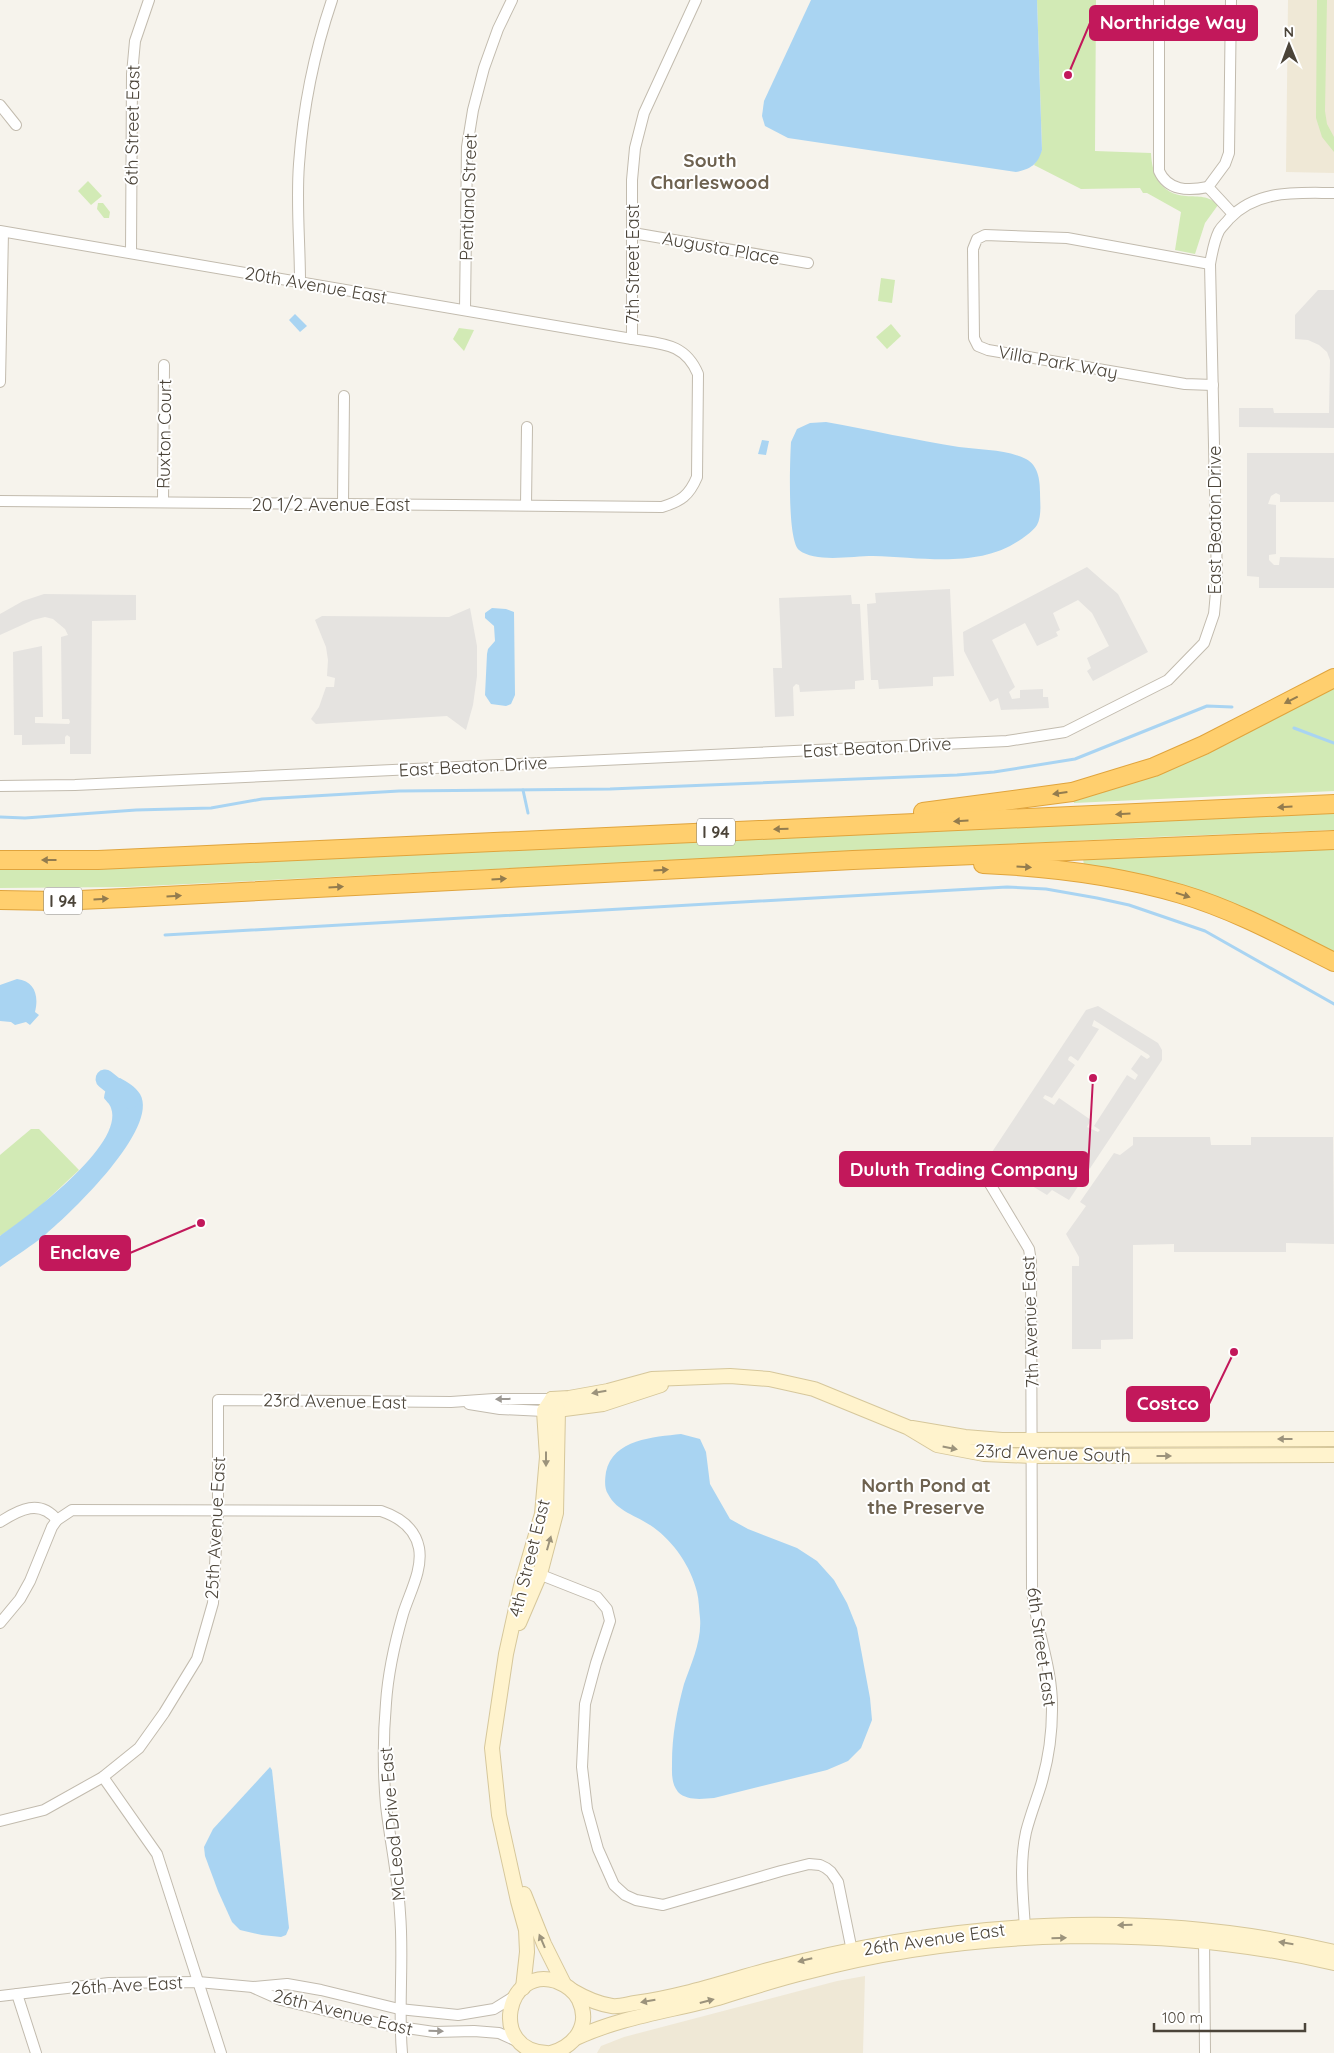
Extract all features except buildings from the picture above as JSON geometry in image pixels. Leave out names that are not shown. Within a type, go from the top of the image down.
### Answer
[{"type":"highway","points":[[817,827],[1072,792],[1112,781],[1178,757],[1334,678]]},
{"type":"highway","name":"I 94","points":[[0,860],[108,860],[1334,804]]},
{"type":"highway","name":"I 94","points":[[0,900],[56,902],[853,860],[1334,840]]},
{"type":"highway","points":[[853,860],[998,865],[1056,869],[1114,878],[1182,894],[1214,906],[1288,938],[1334,962]]},
{"type":"street","name":"6th Street East","points":[[131,253],[132,74],[135,41],[149,0]]},
{"type":"street","points":[[300,282],[299,166],[303,122],[310,77],[322,29],[332,0]]},
{"type":"street","name":"Pentland Street","points":[[465,310],[467,147],[473,110],[484,68],[498,29],[512,0]]},
{"type":"street","name":"7th Street East","points":[[662,507],[678,502],[691,491],[697,477],[698,374],[693,362],[682,351],[665,344],[632,338],[632,180],[635,148],[644,113],[696,0]]},
{"type":"street","points":[[1159,0],[1159,171],[1162,178],[1173,186],[1192,190],[1208,187],[1225,164],[1229,153],[1231,0]]},
{"type":"street","points":[[0,105],[16,125]]},
{"type":"street","points":[[1208,187],[1233,214]]},
{"type":"street","name":"East Beaton Drive","points":[[0,786],[75,785],[1007,741],[1065,732],[1168,680],[1204,643],[1214,614],[1218,581],[1210,264],[1220,229],[1233,214],[1249,203],[1265,196],[1284,193],[1334,193]]},
{"type":"street","name":"20th Avenue East","points":[[1,232],[632,338]]},
{"type":"street","points":[[0,382],[1,232]]},
{"type":"street","name":"Augusta Place","points":[[633,233],[808,263]]},
{"type":"street","name":"Villa Park Way","points":[[1210,264],[1067,238],[985,235],[977,239],[973,248],[974,338],[978,346],[988,350],[1185,384],[1213,385]]},
{"type":"street","name":"Ruxton Court","points":[[163,502],[164,365]]},
{"type":"street","points":[[343,503],[344,396]]},
{"type":"street","points":[[526,505],[527,427]]},
{"type":"street","name":"20 1/2 Avenue East","points":[[0,501],[662,507]]},
{"type":"street","name":"7th Avenue East","points":[[975,1159],[1030,1253],[1033,1440]]},
{"type":"street","name":"23rd Avenue East","points":[[218,1400],[451,1402],[486,1399],[551,1407],[569,1398],[608,1391],[640,1381],[730,1376],[769,1379],[814,1389],[907,1427]]},
{"type":"street","name":"25th Avenue East","points":[[0,1821],[44,1810],[104,1778],[139,1748],[164,1713],[196,1659],[213,1603],[218,1510],[218,1400]]},
{"type":"street","name":"4th Street East","points":[[526,2048],[510,2026],[509,2015],[511,2005],[519,1992],[528,1952],[526,1930],[499,1814],[492,1748],[506,1654],[526,1569],[542,1514],[546,1486],[551,1407]]},
{"type":"street","name":"4th Street East","points":[[506,1654],[540,1574],[556,1513],[551,1407]]},
{"type":"street","name":"23rd Avenue South","points":[[907,1427],[964,1437],[1002,1440],[1334,1439]]},
{"type":"street","name":"23rd Avenue South","points":[[907,1427],[937,1445],[984,1454],[1032,1456],[1334,1455]]},
{"type":"street","name":"6th Street East","points":[[1027,1933],[1022,1876],[1024,1848],[1029,1819],[1048,1760],[1052,1710],[1049,1668],[1036,1616],[1032,1590],[1033,1440]]},
{"type":"street","points":[[0,1522],[13,1514],[31,1508],[41,1508],[50,1511],[57,1520],[49,1533],[39,1560],[20,1599],[0,1623]]},
{"type":"street","name":"McLeod Drive East","points":[[57,1520],[72,1510],[82,1509],[381,1511],[404,1522],[412,1532],[419,1548],[419,1566],[403,1615],[390,1672],[383,1744],[386,1803],[400,1914],[399,2009],[402,2053]]},
{"type":"street","points":[[526,1569],[597,1597],[602,1600],[609,1614],[609,1628],[596,1663],[585,1704],[581,1757],[587,1810],[598,1849],[614,1885],[625,1895],[636,1900],[663,1905],[781,1871],[809,1864],[820,1865],[831,1872],[838,1882],[853,1956]]},
{"type":"street","points":[[104,1778],[157,1854],[221,2053]]},
{"type":"street","name":"4th Street East","points":[[509,1858],[544,1944],[568,1988],[579,1999],[583,2019],[581,2029],[572,2045]]},
{"type":"street","name":"26th Avenue East","points":[[551,2053],[562,2050],[614,2022],[666,2012],[853,1956],[957,1932],[1027,1933],[1135,1924],[1204,1937],[1229,1945],[1334,1963]]},
{"type":"street","name":"26th Avenue East","points":[[1204,1937],[1232,1934],[1334,1952]]},
{"type":"street","points":[[1204,1937],[1205,2053]]},
{"type":"street","name":"26th Avenue East","points":[[253,1987],[287,1984],[321,1990],[399,2009],[458,2015],[494,2009],[532,1982],[543,1980],[554,1980],[590,2001],[613,2006],[652,2001],[804,1960],[853,1956]]},
{"type":"street","name":"26th Ave East","points":[[0,1996],[109,1983],[198,1982],[253,1987]]},
{"type":"street","name":"26th Avenue East","points":[[253,1987],[281,2000],[400,2028],[434,2032],[474,2031],[499,2033],[526,2048]]},
{"type":"street","points":[[17,1994],[36,2053]]},
{"type":"street","points":[[526,2048],[539,2053],[547,2053]]},
{"type":"shaded area","points":[[1288,0],[1334,0],[1334,173],[1286,172]]},
{"type":"shaded area","points":[[1318,290],[1334,290],[1334,428],[1239,427],[1239,408],[1273,408],[1274,413],[1329,413],[1330,360],[1327,352],[1319,345],[1308,340],[1295,339],[1295,315]]},
{"type":"shaded area","points":[[1247,453],[1334,453],[1334,502],[1280,502],[1280,495],[1276,493],[1271,496],[1268,504],[1276,505],[1276,554],[1269,555],[1269,560],[1274,565],[1279,565],[1280,557],[1334,558],[1334,588],[1259,588],[1259,577],[1247,576]]},
{"type":"shaded area","points":[[1087,567],[1118,594],[1148,652],[1093,681],[1087,671],[1091,668],[1087,658],[1109,646],[1092,613],[1078,600],[1053,613],[1060,630],[1056,632],[1058,636],[1037,646],[1025,623],[992,640],[1015,687],[1009,692],[1012,699],[1020,698],[1020,690],[1043,689],[1043,697],[1048,697],[1049,708],[1001,710],[998,698],[990,702],[964,651],[963,632]]},
{"type":"shaded area","points":[[950,589],[954,676],[933,677],[933,686],[879,689],[878,680],[871,680],[867,604],[876,603],[875,593]]},
{"type":"shaded area","points":[[44,594],[136,595],[136,620],[92,621],[91,754],[70,754],[70,737],[67,735],[65,737],[65,744],[22,745],[22,735],[14,735],[13,652],[42,646],[43,717],[35,717],[35,723],[69,724],[70,722],[69,719],[62,719],[61,637],[68,635],[65,629],[53,619],[45,617],[33,620],[0,635],[0,614],[23,601]]},
{"type":"shaded area","points":[[851,595],[852,604],[860,604],[864,680],[855,681],[855,689],[800,692],[799,685],[796,684],[793,687],[794,716],[775,717],[773,668],[782,668],[779,598]]},
{"type":"shaded area","points":[[470,608],[477,646],[477,676],[473,705],[466,730],[447,716],[316,724],[311,719],[319,707],[326,687],[334,687],[335,678],[327,676],[328,660],[326,647],[315,620],[322,616],[449,617]]},
{"type":"shaded area","points":[[1098,1006],[1158,1043],[1162,1050],[1162,1060],[1069,1200],[1052,1190],[1047,1195],[1019,1178],[1024,1170],[1007,1159],[999,1161],[990,1155],[1086,1010]],"holes":[[[1094,1020],[1150,1057],[1147,1059],[1141,1055],[1131,1069],[1138,1075],[1135,1080],[1127,1075],[1094,1126],[1100,1130],[1098,1132],[1087,1127],[1091,1120],[1059,1098],[1054,1105],[1043,1098],[1045,1095],[1052,1098],[1075,1065],[1068,1060],[1069,1057],[1071,1056],[1078,1061],[1099,1029],[1092,1026]]]},
{"type":"shaded area","points":[[1133,1137],[1210,1137],[1211,1145],[1251,1145],[1251,1137],[1333,1137],[1334,1244],[1286,1243],[1286,1252],[1174,1252],[1174,1244],[1133,1245],[1133,1339],[1101,1340],[1101,1349],[1072,1349],[1072,1266],[1079,1266],[1079,1257],[1066,1234],[1086,1206],[1080,1202],[1114,1153],[1120,1155],[1133,1145]]},
{"type":"shaded area","points":[[865,1976],[863,2053],[597,2053],[601,2046],[624,2037],[837,1981]]},
{"type":"green space","points":[[1037,0],[1096,0],[1095,151],[1151,153],[1156,176],[1159,182],[1170,192],[1207,198],[1218,205],[1205,223],[1195,254],[1175,250],[1181,212],[1147,193],[1143,193],[1140,188],[1081,189],[1034,165],[1042,150]]},
{"type":"green space","points":[[1317,0],[1327,0],[1325,111],[1327,124],[1334,137],[1334,152],[1322,137],[1316,118]]},
{"type":"green space","points":[[88,181],[102,196],[91,205],[78,191]]},
{"type":"green space","points":[[98,203],[103,203],[110,212],[109,218],[104,218],[97,209]]},
{"type":"green space","points":[[881,278],[895,280],[892,303],[878,301]]},
{"type":"green space","points":[[891,324],[901,336],[887,349],[876,337]]},
{"type":"green space","points":[[459,328],[474,330],[464,351],[453,339]]},
{"type":"green space","points":[[1334,686],[1334,791],[1074,803],[1073,798]]},
{"type":"green space","points":[[1334,810],[1334,830],[1153,837],[127,887],[0,888],[0,870],[126,867]]},
{"type":"green space","points":[[1334,846],[1334,954],[1084,866],[1083,858]]},
{"type":"green space","points":[[31,1129],[39,1129],[79,1170],[31,1215],[0,1236],[0,1155]]},
{"type":"water","points":[[811,0],[1037,0],[1042,150],[1036,162],[1026,169],[1016,172],[788,138],[765,126],[762,116],[764,101]]},
{"type":"water","points":[[295,314],[307,326],[300,332],[289,320]]},
{"type":"water","points":[[826,422],[959,447],[1002,452],[1026,459],[1036,469],[1039,478],[1040,517],[1037,525],[1025,537],[1004,549],[968,558],[930,559],[873,556],[824,558],[806,554],[799,550],[795,543],[793,531],[790,499],[791,442],[797,429],[810,423]]},
{"type":"water","points":[[762,440],[769,441],[766,455],[758,454]]},
{"type":"water","points":[[492,608],[506,609],[514,612],[515,695],[511,704],[506,706],[491,704],[485,695],[487,654],[488,649],[495,641],[494,626],[485,618],[485,613]]},
{"type":"water","points":[[17,979],[23,980],[32,986],[36,995],[35,1012],[39,1015],[30,1025],[26,1022],[15,1025],[11,1022],[0,1021],[0,985]]},
{"type":"water","points":[[120,1078],[131,1084],[138,1091],[143,1109],[137,1127],[126,1148],[110,1169],[74,1208],[35,1243],[0,1267],[0,1236],[51,1197],[71,1179],[89,1160],[103,1141],[111,1123],[111,1108],[104,1098],[105,1094],[109,1086]]},
{"type":"water","points":[[681,1434],[700,1439],[706,1452],[710,1484],[730,1519],[748,1529],[797,1548],[817,1561],[834,1580],[847,1603],[857,1628],[870,1698],[872,1720],[861,1748],[848,1761],[827,1770],[714,1798],[690,1798],[682,1795],[676,1789],[672,1774],[674,1733],[684,1684],[699,1635],[700,1618],[697,1592],[691,1573],[675,1548],[653,1527],[617,1505],[607,1492],[605,1480],[610,1461],[626,1446],[647,1439]]},
{"type":"water","points":[[270,1767],[272,1770],[289,1928],[286,1935],[281,1937],[240,1930],[232,1922],[218,1891],[205,1856],[204,1847],[213,1829]]},
{"type":"waterway","points":[[0,817],[25,818],[136,810],[211,808],[262,799],[399,791],[610,789],[994,772],[1075,759],[1207,706],[1232,707]]},
{"type":"waterway","points":[[1294,728],[1334,743]]},
{"type":"waterway","points":[[523,790],[528,813]]},
{"type":"waterway","points":[[165,935],[1007,887],[1046,889],[1129,905],[1205,931],[1334,1004]]},
{"type":"waterway","points":[[105,1079],[130,1099]]},
{"type":"place","name":"Northridge Way","points":[[1068,75]]},
{"type":"place","name":"Duluth Trading Company","points":[[1093,1078]]},
{"type":"place","name":"Enclave","points":[[201,1223]]},
{"type":"place","name":"Costco","points":[[1234,1352]]},
{"type":"district","name":"South Charleswood","points":[[710,171]]},
{"type":"district","name":"North Pond at the Preserve","points":[[926,1496]]}]
